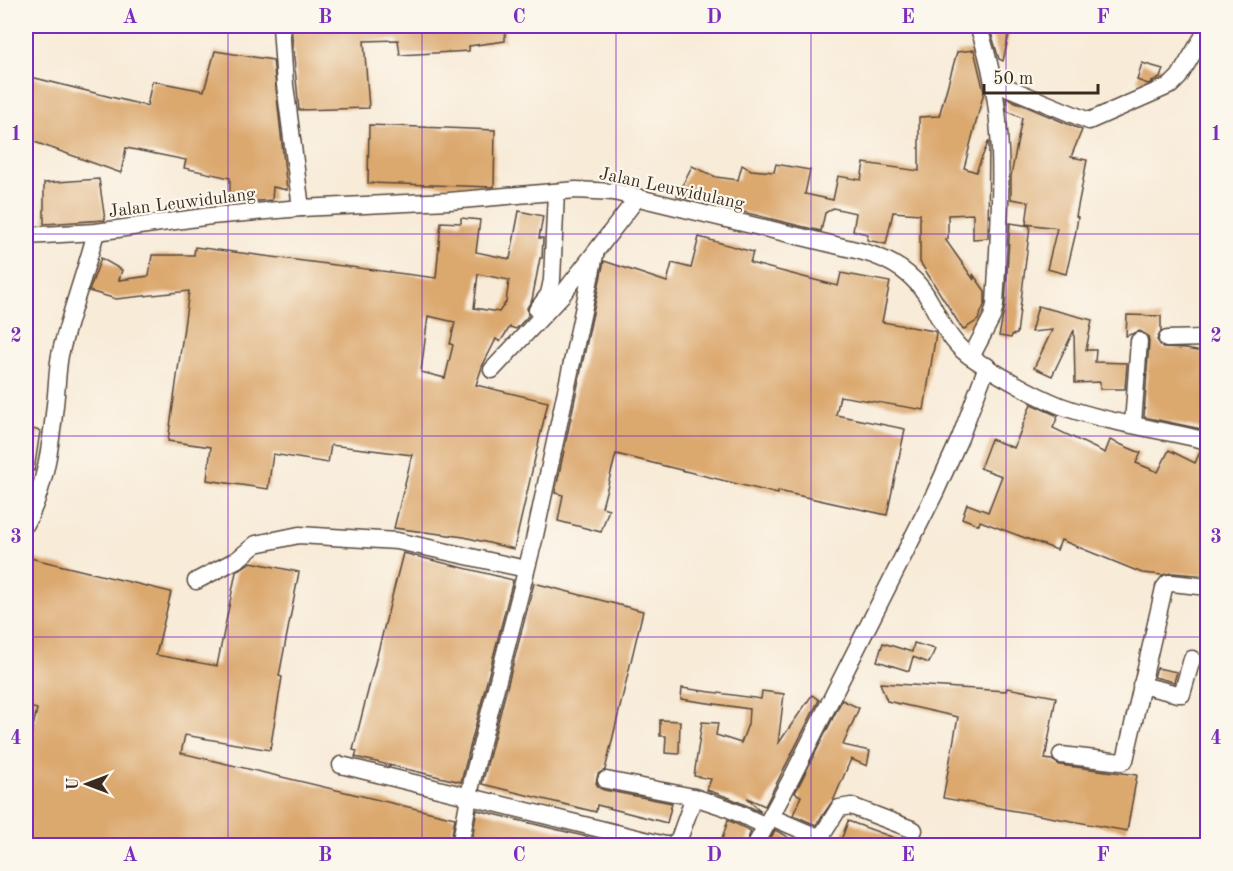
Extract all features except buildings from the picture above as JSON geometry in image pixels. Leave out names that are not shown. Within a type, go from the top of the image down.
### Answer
[{"type":"street","points":[[281,26],[285,85],[301,208]]},
{"type":"street","points":[[971,357],[992,317],[995,305],[1000,209],[994,82],[978,26]]},
{"type":"street","points":[[994,82],[1089,121],[1171,85],[1179,77],[1208,28]]},
{"type":"street","name":"Jalan Leuwidulang","points":[[26,236],[96,232],[211,216],[301,208],[448,201],[593,190],[638,197],[887,259],[921,286],[946,330],[971,357],[1060,405],[1096,417],[1208,441]]},
{"type":"street","points":[[537,310],[549,294],[552,280],[556,192]]},
{"type":"street","points":[[492,370],[562,296],[638,197]]},
{"type":"street","points":[[26,524],[37,499],[46,466],[60,358],[96,232]]},
{"type":"street","points":[[460,846],[472,781],[534,540],[594,255]]},
{"type":"street","points":[[1167,339],[1208,338]]},
{"type":"street","points":[[1133,424],[1139,341]]},
{"type":"street","points":[[755,846],[935,493],[960,438],[987,366]]},
{"type":"street","points":[[196,581],[238,559],[256,544],[298,535],[397,541],[526,570]]},
{"type":"street","points":[[1062,755],[1124,762],[1166,585],[1172,583],[1208,587]]},
{"type":"street","points":[[1141,685],[1182,694],[1192,659]]},
{"type":"street","points":[[341,765],[672,845],[679,839],[693,797]]},
{"type":"street","points":[[606,780],[693,797],[819,836],[839,808],[851,806],[914,830]]}]
